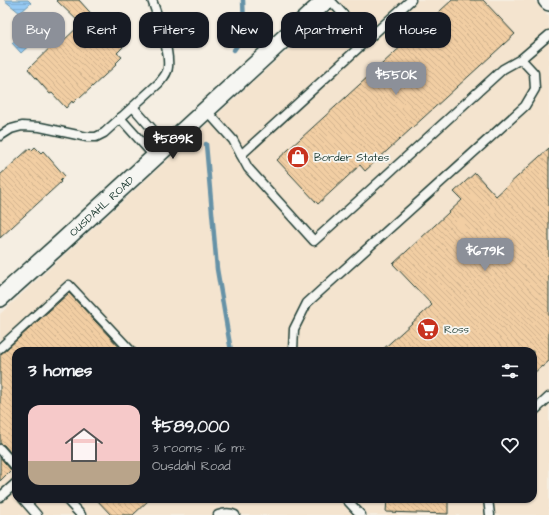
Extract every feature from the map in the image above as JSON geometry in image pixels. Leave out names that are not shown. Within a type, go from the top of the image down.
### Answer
[{"type":"street","name":"OUSDAHL ROAD","points":[[0,298],[326,0]]},
{"type":"lane","points":[[0,136],[11,129],[22,126],[40,127],[87,138],[96,137],[104,133],[159,83],[165,76],[168,68],[165,43],[152,0]]},
{"type":"lane","points":[[330,0],[341,12]]},
{"type":"lane","points":[[377,31],[411,0]]},
{"type":"lane","points":[[206,110],[234,140],[248,168],[314,241],[503,69],[522,59],[549,35]]},
{"type":"lane","points":[[241,155],[358,48]]},
{"type":"lane","points":[[293,347],[294,330],[307,303],[525,106],[535,89],[534,73],[522,59]]},
{"type":"lane","points":[[132,107],[161,151]]},
{"type":"lane","points":[[120,118],[161,151]]},
{"type":"lane","points":[[0,348],[69,285],[127,347]]},
{"type":"lane","points":[[537,408],[549,397]]},
{"type":"lane","points":[[0,449],[12,462]]},
{"type":"lane","points":[[0,497],[12,489]]},
{"type":"lane","points":[[26,503],[37,515]]},
{"type":"lane","points":[[70,503],[81,515]]},
{"type":"lane","points":[[350,503],[361,515]]},
{"type":"lane","points":[[488,503],[490,515]]},
{"type":"lane","points":[[218,515],[222,513],[230,513],[235,515]]},
{"type":"shaded area","points":[[342,0],[534,0],[549,17],[549,515],[0,515],[0,314],[290,48],[377,48],[377,12],[329,12]]},
{"type":"water","points":[[4,0],[28,0],[31,3],[21,12],[19,12]]},
{"type":"water","points":[[16,48],[26,48],[21,53]]},
{"type":"building","points":[[56,0],[79,0],[90,12],[73,12],[73,16]]},
{"type":"building","points":[[452,0],[483,0],[515,34],[365,171],[360,165],[318,204],[277,160],[400,48],[451,48],[451,12],[439,12]]},
{"type":"building","points":[[73,32],[73,48],[122,48],[117,53],[122,57],[115,64],[116,65],[80,98],[79,97],[73,103],[72,101],[66,108],[52,93],[50,94],[28,69],[50,48],[65,48],[65,39]]},
{"type":"building","points":[[35,147],[41,153],[43,151],[65,176],[60,181],[61,182],[0,238],[0,175],[30,148],[32,150]]},
{"type":"building","points":[[549,148],[549,361],[537,370],[537,347],[385,347],[432,305],[393,264],[462,200],[454,192],[475,173],[496,196]]},
{"type":"building","points":[[69,293],[119,347],[12,347],[12,454],[4,445],[0,444],[0,355]]},
{"type":"building","points":[[0,457],[11,470],[0,481]]},
{"type":"building","points":[[100,503],[146,503],[133,515],[111,515]]},
{"type":"building","points":[[387,503],[448,503],[448,514],[386,512]]},
{"type":"waterway","points":[[234,50],[240,41],[244,27],[243,0]]},
{"type":"waterway","points":[[206,144],[217,269],[230,347]]},
{"type":"place","name":"Border States","points":[[298,157]]},
{"type":"place","name":"Ross","points":[[428,329]]}]
